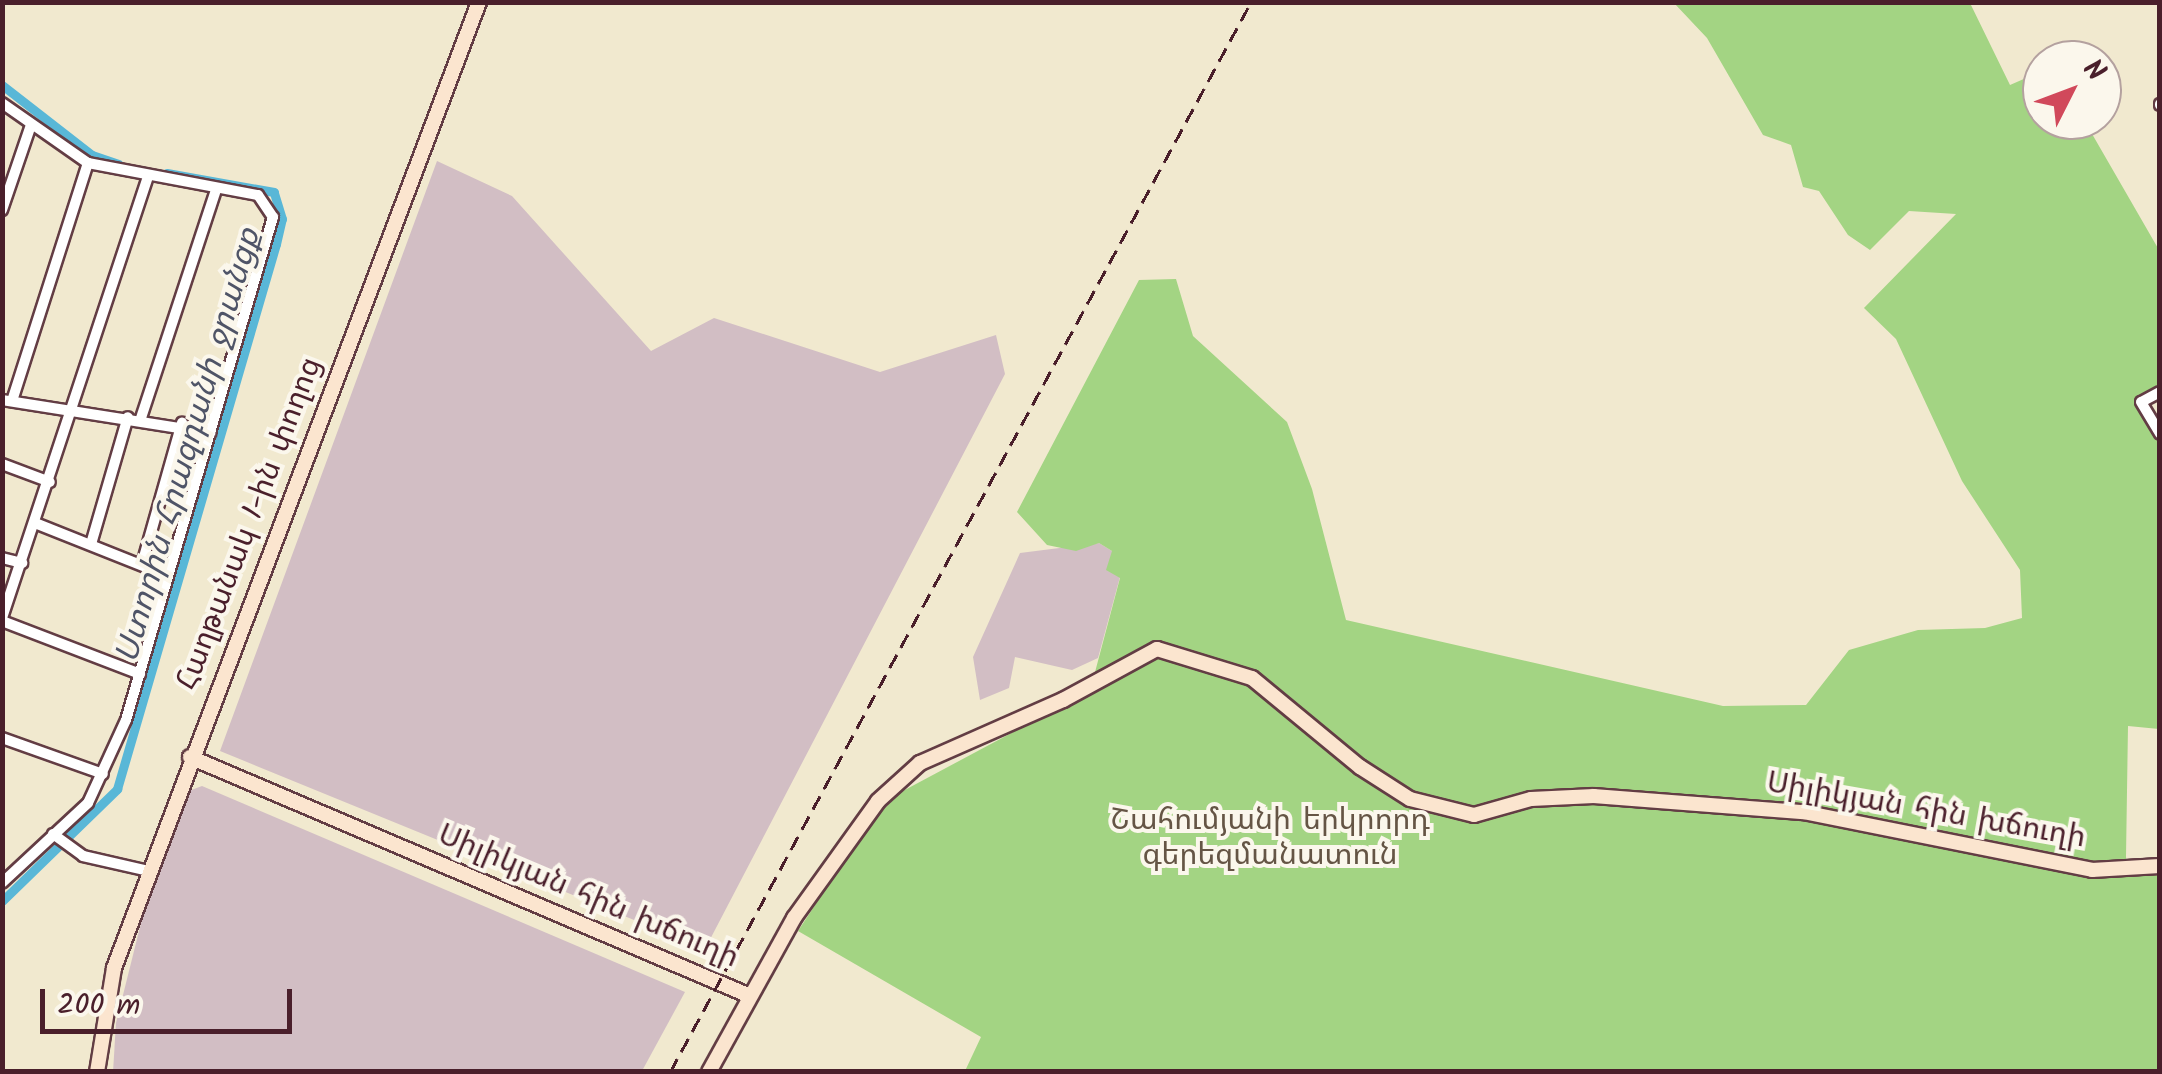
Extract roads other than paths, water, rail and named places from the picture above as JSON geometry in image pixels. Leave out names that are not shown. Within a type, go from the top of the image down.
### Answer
[{"type":"street","name":"Հաղթանակ 1-ին փողոց","points":[[96,1072],[114,968],[190,757],[479,2]]},
{"type":"street","points":[[2,103],[88,163],[258,195],[273,216],[140,674],[103,774],[88,803],[2,883]]},
{"type":"street","points":[[2,210],[7,180],[31,125]]},
{"type":"street","points":[[88,163],[7,400],[182,424],[210,432]]},
{"type":"street","points":[[140,674],[2,620],[74,411],[148,176]]},
{"type":"street","points":[[142,418],[216,190]]},
{"type":"street","points":[[2160,392],[2141,402],[2160,434]]},
{"type":"street","points":[[90,544],[128,417]]},
{"type":"street","points":[[142,564],[182,424]]},
{"type":"street","points":[[2,464],[50,482]]},
{"type":"street","points":[[34,523],[168,576]]},
{"type":"street","points":[[2,558],[22,563]]},
{"type":"street","name":"Սիլիկյան հին խճուղի","points":[[190,757],[750,996],[836,855],[878,801],[920,763],[1063,700],[1157,649],[1252,678],[1354,762],[1410,798],[1474,815],[1531,799],[1594,796],[1803,812],[2092,870],[2160,866]]},
{"type":"street","points":[[2,738],[103,774]]},
{"type":"street","points":[[53,834],[68,849],[149,871]]},
{"type":"street","points":[[709,1072],[750,996]]},
{"type":"waterway","name":"Ստորին Հրազդանի ջրանցք","points":[[2,85],[92,155],[118,164]]},
{"type":"waterway","name":"Ստորին Հրազդանի ջրանցք","points":[[2,901],[117,789],[282,219],[274,192],[167,173]]},
{"type":"railway","points":[[670,1072],[1251,2]]},
{"type":"park label","name":"Շահումյանի երկրորդ գերեզմանատուն","points":[[1270,838]]}]
